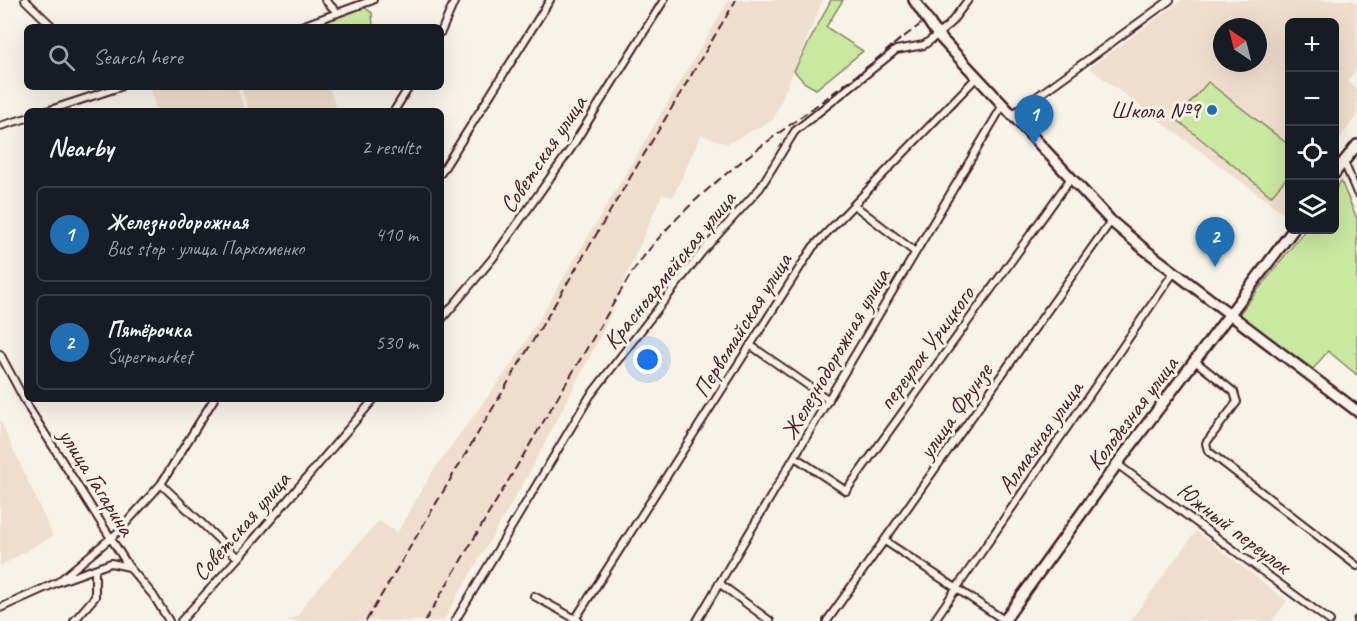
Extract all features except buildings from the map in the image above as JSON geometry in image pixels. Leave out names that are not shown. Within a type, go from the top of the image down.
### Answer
[{"type":"street","points":[[25,0],[49,24]]},
{"type":"street","points":[[326,0],[338,13]]},
{"type":"street","points":[[307,24],[373,0]]},
{"type":"street","points":[[444,25],[455,0]]},
{"type":"street","points":[[444,168],[550,0]]},
{"type":"street","name":"Советская улица","points":[[444,316],[493,258],[570,150],[664,0]]},
{"type":"street","points":[[914,0],[937,34],[1112,221],[1174,272],[1357,411]]},
{"type":"street","name":"Красноармейская улица","points":[[455,621],[590,396],[702,252],[760,188],[795,131],[896,50],[924,45],[949,25],[968,0]]},
{"type":"street","points":[[1013,114],[1170,0]]},
{"type":"street","name":"Первомайская улица","points":[[576,620],[813,247],[977,77]]},
{"type":"street","points":[[56,108],[111,90]]},
{"type":"street","points":[[396,108],[407,90]]},
{"type":"street","name":"Железнодорожная улица","points":[[698,621],[1003,105]]},
{"type":"street","points":[[0,126],[24,119]]},
{"type":"street","points":[[1339,169],[1357,145]]},
{"type":"street","points":[[1344,162],[1357,193]]},
{"type":"street","name":"переулок Урицкого","points":[[795,458],[846,491],[1071,178]]},
{"type":"street","points":[[854,205],[915,252]]},
{"type":"street","name":"улица Фрунзе","points":[[827,621],[1112,221]]},
{"type":"street","name":"Колодезная улица","points":[[1008,619],[1117,464],[1290,234]]},
{"type":"street","name":"Алмазная улица","points":[[934,621],[1174,272]]},
{"type":"street","points":[[750,345],[829,400]]},
{"type":"street","name":"улица Гагарина","points":[[0,354],[24,399]]},
{"type":"street","points":[[1195,361],[1234,392],[1238,402],[1206,442],[1208,451],[1357,566]]},
{"type":"street","name":"улица Гагарина","points":[[26,402],[129,567],[153,595],[169,621]]},
{"type":"street","points":[[58,582],[111,537],[161,484],[212,402]]},
{"type":"street","name":"Советская улица","points":[[181,621],[371,402]]},
{"type":"street","name":"Южный переулок","points":[[1117,464],[1329,621]]},
{"type":"street","points":[[161,484],[238,558]]},
{"type":"street","points":[[885,540],[957,589],[1008,619]]},
{"type":"street","points":[[0,608],[58,582],[111,563],[129,567]]},
{"type":"street","points":[[74,621],[95,597],[95,570]]},
{"type":"street","points":[[719,583],[770,621]]},
{"type":"street","points":[[534,596],[576,620]]},
{"type":"shaded area","points":[[729,0],[823,0],[773,120],[727,144],[701,135],[673,197],[662,194],[600,337],[527,477],[443,621],[288,621],[298,615],[310,597],[379,521],[397,533],[434,469],[514,361]]},
{"type":"shaded area","name":"Школа №9","points":[[1182,0],[1353,0],[1357,4],[1357,69],[1347,81],[1357,90],[1357,115],[1339,140],[1339,18],[1285,18],[1285,210],[1283,213],[1089,68]]},
{"type":"shaded area","points":[[150,90],[238,90],[244,108],[156,108]]},
{"type":"shaded area","points":[[242,90],[330,90],[336,107],[335,108],[248,108]]},
{"type":"shaded area","points":[[0,420],[53,536],[0,566]]},
{"type":"shaded area","points":[[1196,531],[1287,601],[1272,621],[1130,621]]},
{"type":"green space","points":[[831,0],[843,0],[826,27],[863,51],[816,89],[805,83],[794,71]]},
{"type":"green space","points":[[364,7],[372,13],[373,24],[325,24],[327,20]]},
{"type":"green space","points":[[1208,82],[1285,142],[1285,180],[1271,196],[1176,119]]},
{"type":"green space","points":[[1341,181],[1357,219],[1357,375],[1328,351],[1313,369],[1239,314],[1302,234],[1339,234],[1339,184]]},
{"type":"railway","points":[[366,621],[736,0]]},
{"type":"railway","points":[[893,45],[921,24]]},
{"type":"railway","points":[[425,621],[631,274],[658,238],[689,206],[723,177],[866,68],[900,39]]},
{"type":"place","name":"Школа №9","points":[[1212,110]]},
{"type":"place","name":"Железнодорожная","points":[[1034,145]]},
{"type":"place","name":"Пятёрочка","points":[[1215,267]]}]
